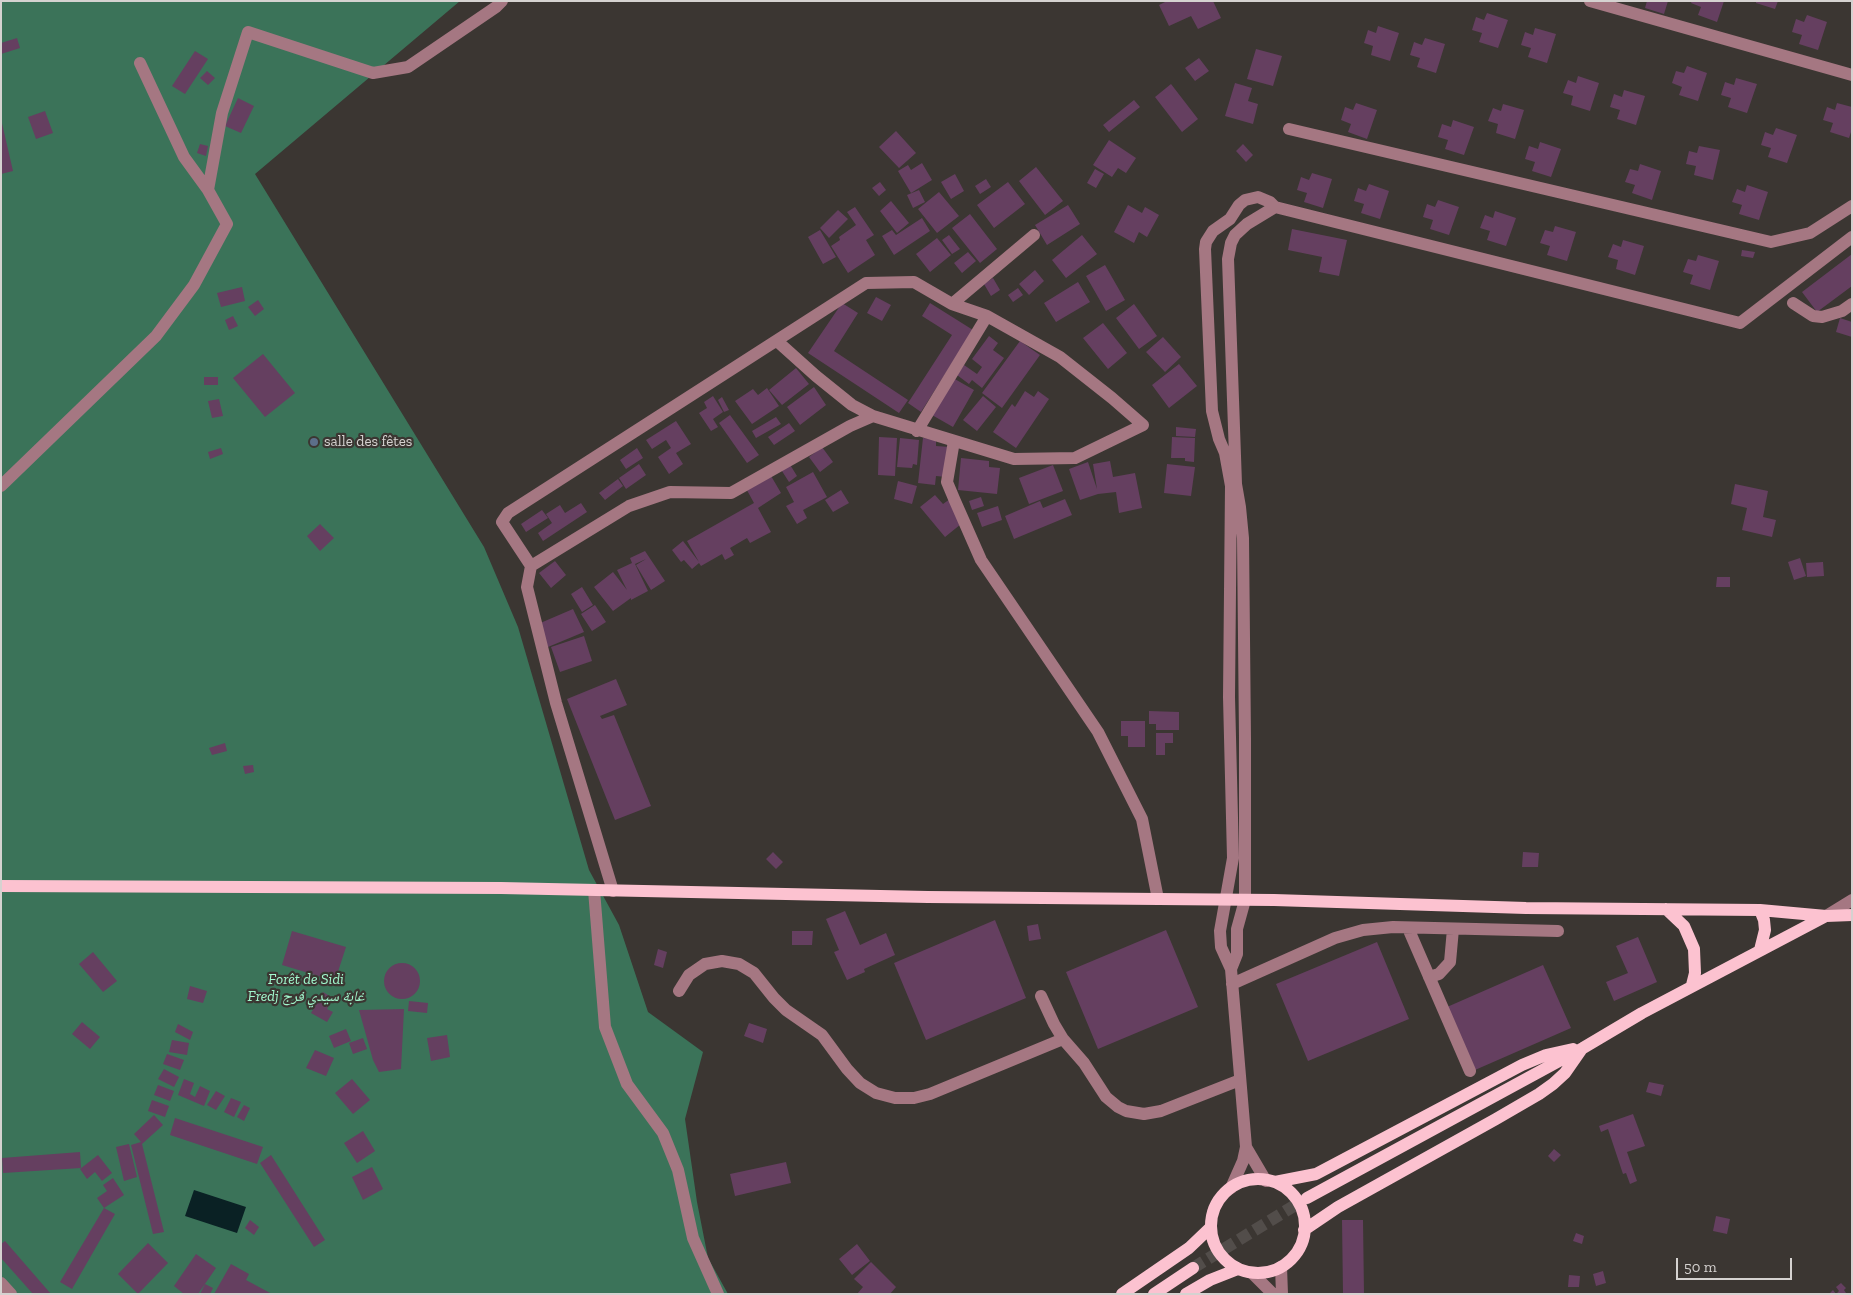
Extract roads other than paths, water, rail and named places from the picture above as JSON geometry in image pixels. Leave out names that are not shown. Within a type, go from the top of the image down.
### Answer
[{"type":"main road","points":[[1,886],[594,890],[928,897],[1245,900],[1526,908],[1760,910],[1826,916],[1852,915]]},
{"type":"main road","points":[[1666,909],[1684,926],[1694,949],[1695,973],[1692,985]]},
{"type":"main road","points":[[1760,910],[1765,930],[1760,950]]},
{"type":"main road","points":[[1307,1198],[1583,1048],[1642,1012],[1826,916]]},
{"type":"main road","points":[[1270,1182],[1305,1178],[1321,1172],[1534,1060],[1558,1052],[1583,1048]]},
{"type":"main road","points":[[1304,1230],[1338,1207],[1496,1119],[1553,1084],[1565,1073],[1583,1048]]},
{"type":"main road","points":[[1260,1179],[1270,1182],[1287,1190],[1297,1201],[1303,1215],[1304,1230],[1301,1244],[1293,1257],[1281,1267],[1267,1272],[1252,1273],[1238,1269],[1227,1262],[1218,1252],[1213,1240],[1211,1227],[1213,1212],[1220,1198],[1231,1188],[1245,1182],[1260,1179]]},
{"type":"main road","points":[[1122,1294],[1189,1248],[1211,1227]]},
{"type":"main road","points":[[1154,1294],[1193,1268]]},
{"type":"main road","points":[[1186,1294],[1210,1280],[1238,1269]]},
{"type":"street","points":[[208,190],[222,112],[248,32],[373,73],[408,67],[496,8],[502,1]]},
{"type":"street","points":[[1590,1],[1852,75]]},
{"type":"street","points":[[1,486],[156,336],[194,286],[227,224],[208,190],[184,158],[140,63]]},
{"type":"street","points":[[1289,129],[1770,242],[1810,233],[1852,206]]},
{"type":"street","points":[[1231,1188],[1240,1168],[1246,1147],[1231,969],[1224,955],[1220,939],[1220,921],[1232,872],[1233,858],[1229,697],[1231,486],[1225,453],[1219,439],[1212,411],[1205,249],[1206,242],[1213,231],[1230,219],[1245,200],[1258,197],[1270,202],[1275,207],[1740,323],[1852,237]]},
{"type":"street","points":[[1231,969],[1237,954],[1237,929],[1245,900],[1245,699],[1242,528],[1236,477],[1228,259],[1231,243],[1235,235],[1248,224],[1275,207]]},
{"type":"street","points":[[952,304],[1034,235]]},
{"type":"street","points":[[532,566],[502,522],[508,512],[777,340],[866,284],[914,282],[952,304],[987,316],[1060,357],[1143,425],[1075,458],[1014,459],[933,434],[917,431],[873,416],[844,399],[777,340]]},
{"type":"street","points":[[1793,303],[1813,316],[1822,317],[1842,311],[1852,304]]},
{"type":"street","points":[[917,431],[987,316]]},
{"type":"street","points":[[613,891],[556,703],[527,587],[532,566],[629,506],[670,492],[731,493],[850,426],[873,416]]},
{"type":"street","points":[[954,441],[947,482],[981,560],[1098,732],[1142,819],[1158,899]]},
{"type":"street","points":[[1229,697],[1245,699]]},
{"type":"street","points":[[1230,737],[1245,738]]},
{"type":"street","points":[[594,890],[605,1027],[627,1084],[663,1133],[678,1170],[692,1238],[718,1294]]},
{"type":"street","points":[[1826,916],[1852,900]]},
{"type":"street","points":[[1232,984],[1349,933],[1378,928],[1558,931]]},
{"type":"street","points":[[1408,928],[1470,1071]]},
{"type":"street","points":[[1429,977],[1440,974],[1450,962],[1453,929]]},
{"type":"street","points":[[679,991],[689,975],[705,964],[722,961],[739,964],[754,973],[786,1010],[822,1035],[847,1069],[860,1083],[876,1093],[895,1098],[914,1098],[930,1094],[1063,1039]]},
{"type":"street","points":[[1041,996],[1063,1039],[1084,1062],[1106,1096],[1118,1107],[1144,1114],[1162,1111],[1240,1080]]},
{"type":"street","points":[[1246,1147],[1270,1182]]},
{"type":"street","points":[[1281,1267],[1282,1294]]},
{"type":"street","points":[[1252,1273],[1273,1294]]},
{"type":"street","points":[[1,1283],[11,1294]]},
{"type":"water","points":[[194,1190],[246,1207],[237,1233],[185,1216]]},
{"type":"tunnel","points":[[1193,1268],[1307,1198]]},
{"type":"place","name":"salle des fêtes","points":[[314,442]]},
{"type":"park label","name":"Forêt de Sidi Fredj غابة سيدي فرج","points":[[306,988]]}]
